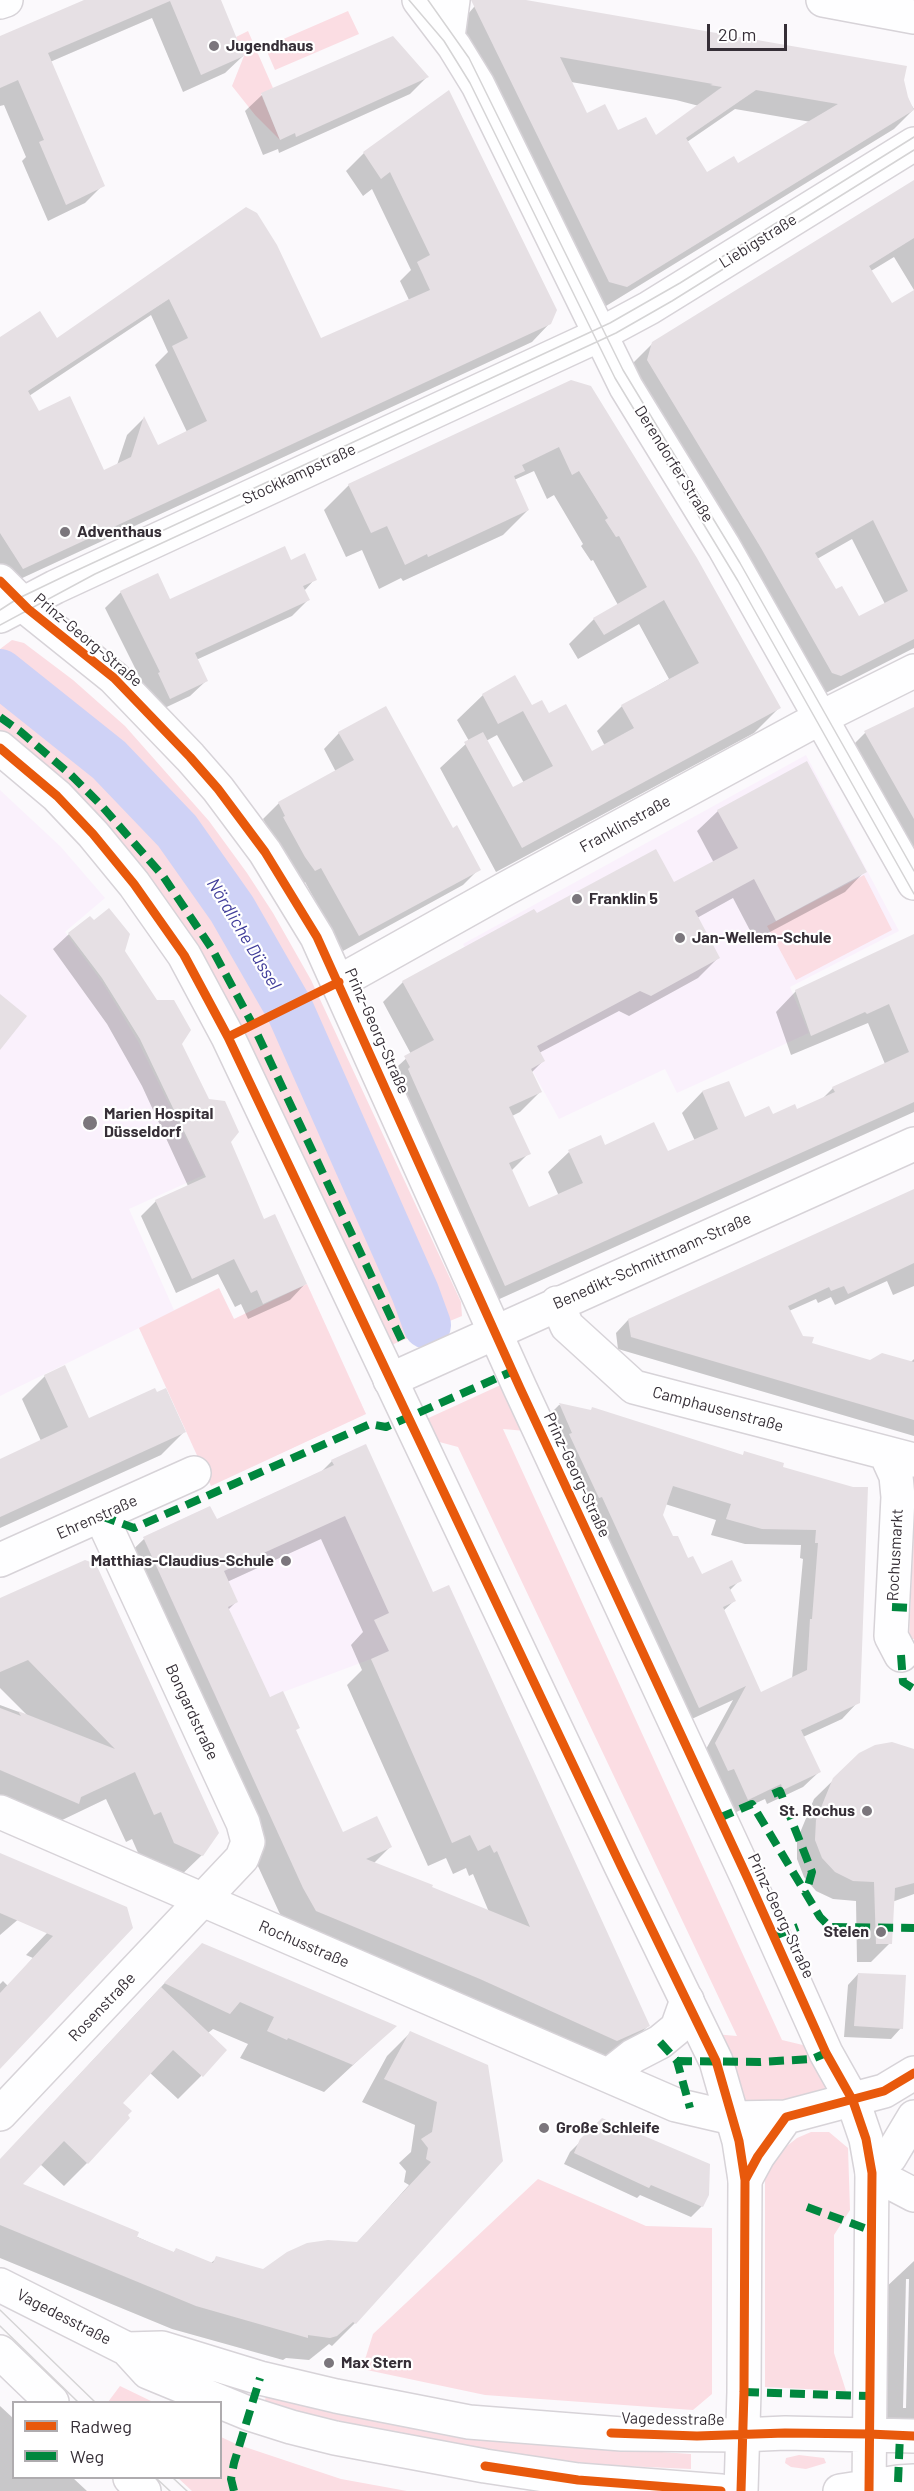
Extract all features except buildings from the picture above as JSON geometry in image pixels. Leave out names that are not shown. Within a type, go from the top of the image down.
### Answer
[{"type":"street","points":[[0,2],[6,0]]},
{"type":"street","name":"Derendorfer Straße","points":[[419,0],[448,37],[478,85],[626,387],[724,546],[914,883]]},
{"type":"street","points":[[448,37],[453,0]]},
{"type":"street","points":[[823,0],[914,17]]},
{"type":"street","name":"Liebigstraße","points":[[599,335],[659,302],[914,144]]},
{"type":"street","name":"Stockkampstraße","points":[[7,600],[599,335]]},
{"type":"street","name":"Prinz-Georg-Straße","points":[[7,600],[122,686],[190,757],[218,789],[291,892],[317,937],[826,2053],[853,2101],[866,2139],[872,2173],[869,2434],[859,2490]]},
{"type":"street","name":"Franklinstraße","points":[[339,982],[821,717],[914,671]]},
{"type":"street","points":[[0,748],[57,796],[93,834],[142,894],[184,955],[228,1037],[716,2061],[746,2180],[741,2491]]},
{"type":"street","name":"Benedikt-Schmittmann-Straße","points":[[390,1380],[914,1144]]},
{"type":"street","name":"Camphausenstraße","points":[[557,1303],[567,1326],[634,1386],[900,1457]]},
{"type":"street","name":"Rochusmarkt","points":[[900,1457],[896,1476],[898,1497],[891,1636],[902,1655]]},
{"type":"street","name":"Ehrenstraße","points":[[0,1560],[194,1473]]},
{"type":"street","name":"Bongardstraße","points":[[101,1515],[246,1832],[248,1842],[242,1858],[203,1900]]},
{"type":"street","name":"Rochusstraße","points":[[0,1812],[676,2105],[732,2118],[786,2117],[884,2091],[914,2073]]},
{"type":"street","name":"Rosenstraße","points":[[0,2114],[203,1900]]},
{"type":"street","points":[[609,2074],[633,2056],[660,2042],[677,2028],[687,2000]]},
{"type":"street","points":[[746,2180],[758,2156],[786,2117]]},
{"type":"street","points":[[914,2117],[890,2157],[872,2173],[914,2195]]},
{"type":"street","name":"Vagedesstraße","points":[[0,2285],[127,2349],[147,2372],[217,2401]]},
{"type":"street","name":"Vagedesstraße","points":[[127,2349],[162,2348],[260,2378],[336,2397],[469,2422],[622,2434],[914,2436]]},
{"type":"street","points":[[0,2352],[50,2401]]},
{"type":"street","name":"Vagedesstraße","points":[[222,2403],[249,2414],[335,2439],[485,2466],[578,2480],[721,2491]]},
{"type":"street","points":[[131,2479],[144,2491]]},
{"type":"street","points":[[859,2490],[914,2481]]},
{"type":"shaded area","points":[[348,11],[359,34],[275,70],[265,47]]},
{"type":"shaded area","points":[[248,31],[273,88],[261,94],[280,140],[255,115],[232,86],[244,56],[236,37]]},
{"type":"shaded area","points":[[12,640],[24,643],[73,680],[125,726],[209,821],[247,873],[311,980],[461,1302],[462,1316],[384,1348],[239,1031],[0,736],[0,649]]},
{"type":"shaded area","name":"Jan-Wellem-Schule","points":[[806,755],[899,931],[790,987],[809,1033],[677,1093],[665,1069],[559,1119],[463,944]]},
{"type":"shaded area","name":"Marien Hospital Düsseldorf","points":[[0,790],[61,847],[105,898],[65,932],[103,983],[138,1041],[204,1175],[129,1209],[174,1310],[219,1288],[234,1319],[307,1284],[366,1414],[211,1486],[139,1328],[0,1396]]},
{"type":"shaded area","points":[[864,875],[892,930],[796,980],[767,926]]},
{"type":"shaded area","points":[[307,1284],[366,1414],[211,1486],[139,1328],[219,1288],[234,1319]]},
{"type":"shaded area","points":[[505,1383],[526,1431],[503,1429],[782,2040],[807,2046],[834,2090],[826,2094],[745,2108],[714,2034],[737,2036],[458,1447],[432,1440],[422,1421]]},
{"type":"shaded area","name":"Matthias-Claudius-Schule","points":[[365,1444],[433,1592],[449,1585],[464,1617],[371,1659],[270,1697],[267,1693],[223,1713],[143,1537],[210,1506],[217,1519],[334,1465],[331,1460]]},
{"type":"shaded area","points":[[914,1525],[914,1639],[909,1639]]},
{"type":"shaded area","points":[[811,2132],[829,2132],[848,2148],[850,2210],[834,2235],[834,2353],[846,2391],[765,2387],[765,2179],[768,2168],[782,2150],[797,2138]]},
{"type":"shaded area","points":[[538,2179],[646,2226],[712,2228],[712,2394],[693,2410],[485,2395],[362,2369],[373,2334]]},
{"type":"shaded area","points":[[120,2386],[151,2401],[109,2401]]},
{"type":"shaded area","points":[[267,2394],[423,2429],[499,2441],[691,2454],[691,2469],[559,2463],[262,2408]]},
{"type":"shaded area","points":[[222,2437],[341,2479],[407,2491],[192,2491],[179,2479],[222,2479]]},
{"type":"shaded area","points":[[799,2455],[824,2458],[826,2463],[806,2469],[791,2467],[785,2463],[786,2458]]},
{"type":"waterway","name":"Nördliche Düssel","points":[[0,673],[109,760],[177,831],[232,909],[290,1010],[415,1292],[427,1325]]},
{"type":"tram line","points":[[409,0],[444,41],[470,83],[615,378],[738,581],[914,894]]},
{"type":"tram line","points":[[428,0],[469,58],[623,370],[740,563],[914,871]]},
{"type":"tram line","points":[[0,610],[17,599],[69,574],[610,323],[680,283],[914,137]]},
{"type":"tram line","points":[[0,625],[95,574],[616,333],[672,301],[914,150]]},
{"type":"tram line","points":[[0,2310],[94,2401]]},
{"type":"tram line","points":[[0,2326],[77,2401]]},
{"type":"tram line","points":[[157,2479],[170,2491]]},
{"type":"tram line","points":[[174,2479],[187,2491]]},
{"type":"marked path","points":[[0,717],[71,775],[100,804],[163,876],[212,949],[253,1025],[402,1341]]},
{"type":"marked path","points":[[101,1516],[134,1528],[370,1424],[386,1427],[513,1371]]},
{"type":"marked path","points":[[892,1607],[914,1608]]},
{"type":"marked path","points":[[901,1655],[903,1682],[914,1689]]},
{"type":"marked path","points":[[773,1794],[780,1791],[812,1872],[806,1893]]},
{"type":"marked path","points":[[719,1818],[752,1804],[820,1917],[830,1927],[914,1928]]},
{"type":"marked path","points":[[774,1936],[798,1927]]},
{"type":"marked path","points":[[660,2042],[677,2061],[690,2108]]},
{"type":"marked path","points":[[677,2061],[760,2062],[812,2059],[826,2053]]},
{"type":"marked path","points":[[807,2207],[870,2230]]},
{"type":"marked path","points":[[234,2491],[231,2479],[234,2463],[260,2378]]},
{"type":"marked path","points":[[744,2392],[870,2396]]},
{"type":"marked path","points":[[898,2482],[900,2435]]},
{"type":"cycle path","points":[[0,581],[28,609],[114,678],[190,757],[218,789],[265,852],[317,937],[520,1388],[748,1879],[826,2053],[853,2101],[866,2139],[872,2173],[869,2491]]},
{"type":"cycle path","points":[[0,748],[57,796],[93,834],[134,884],[184,955],[228,1037],[621,1866],[716,2061],[739,2141],[745,2180],[741,2491]]},
{"type":"cycle path","points":[[228,1037],[339,982]]},
{"type":"cycle path","points":[[745,2180],[758,2156],[786,2117],[884,2091],[914,2073]]},
{"type":"cycle path","points":[[611,2433],[697,2436],[785,2433],[914,2436]]},
{"type":"cycle path","points":[[485,2466],[578,2480],[721,2491]]},
{"type":"place","name":"Jugendhaus","points":[[214,46]]},
{"type":"place","name":"Adventhaus","points":[[65,532]]},
{"type":"place","name":"Franklin 5","points":[[577,899]]},
{"type":"place","name":"Jan-Wellem-Schule","points":[[680,938]]},
{"type":"place","name":"Marien Hospital Düsseldorf","points":[[90,1123]]},
{"type":"place","name":"Matthias-Claudius-Schule","points":[[286,1561]]},
{"type":"place","name":"St. Rochus","points":[[867,1811]]},
{"type":"place","name":"Stelen","points":[[881,1932]]},
{"type":"place","name":"Große Schleife","points":[[544,2128]]},
{"type":"place","name":"Max Stern","points":[[329,2363]]}]
